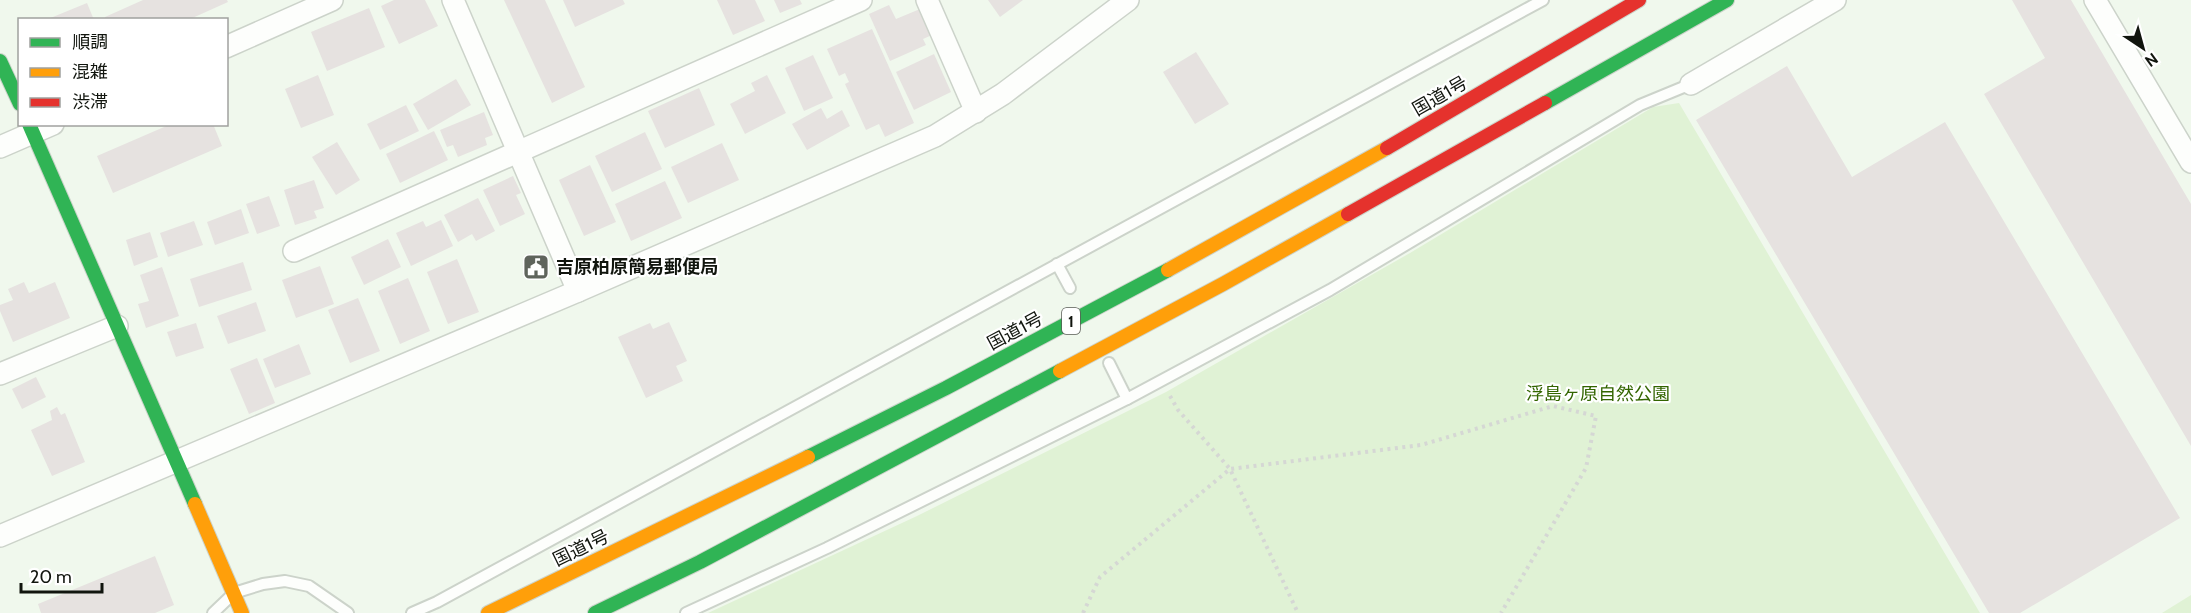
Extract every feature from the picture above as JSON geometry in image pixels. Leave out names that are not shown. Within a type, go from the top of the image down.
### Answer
[{"type":"main road","name":"国道1号","points":[[488,613],[756,483],[1010,355],[1344,172],[1638,0]]},
{"type":"main road","name":"1","points":[[595,613],[700,562],[1223,284],[1727,0]]},
{"type":"main road","points":[[0,61],[18,100]]},
{"type":"main road","points":[[31,129],[242,613]]},
{"type":"street","points":[[228,46],[332,0]]},
{"type":"street","points":[[453,0],[578,291]]},
{"type":"street","points":[[294,251],[861,0]]},
{"type":"street","points":[[927,0],[976,112]]},
{"type":"street","points":[[0,536],[578,291],[935,136],[1003,94],[1128,0]]},
{"type":"street","points":[[1691,84],[1834,0]]},
{"type":"street","points":[[2094,0],[2191,162]]},
{"type":"street","points":[[0,147],[31,129]]},
{"type":"street","points":[[0,374],[117,326]]},
{"type":"lane","points":[[412,613],[437,602],[1543,0]]},
{"type":"lane","points":[[686,613],[827,548],[1162,381],[1330,290],[1641,105],[1691,84]]},
{"type":"lane","points":[[1057,264],[1070,288]]},
{"type":"lane","points":[[1108,363],[1127,399]]},
{"type":"lane","points":[[213,613],[234,593],[263,584],[285,581],[309,586],[348,613]]},
{"type":"path","points":[[1162,381],[1178,410],[1230,469],[1298,613]]},
{"type":"path","points":[[1083,613],[1100,577],[1230,469],[1421,446],[1553,406],[1596,416],[1586,468],[1501,613]]},
{"type":"green space","name":"浮島ヶ原自然公園","points":[[1679,103],[1980,613],[708,613],[917,516],[1166,392],[1410,253],[1653,107]]},
{"type":"green space","points":[[2191,595],[2191,613],[2162,613]]},
{"type":"building","points":[[143,0],[227,0],[228,2],[192,18],[105,17]]},
{"type":"building","points":[[394,0],[425,0],[438,26],[399,44],[381,6]]},
{"type":"building","points":[[504,0],[545,0],[585,87],[552,103]]},
{"type":"building","points":[[563,0],[623,0],[625,4],[575,27]]},
{"type":"building","points":[[717,0],[755,0],[765,21],[733,35]]},
{"type":"building","points":[[774,0],[800,0],[802,4],[780,13]]},
{"type":"building","points":[[988,0],[1023,0],[1000,17]]},
{"type":"building","points":[[2012,0],[2071,0],[2191,204],[2191,446],[1984,94],[2045,58]]},
{"type":"building","points":[[87,3],[93,18],[50,18]]},
{"type":"building","points":[[889,5],[896,19],[920,9],[932,35],[923,39],[926,45],[890,61],[869,14]]},
{"type":"building","points":[[369,8],[385,47],[327,71],[311,32]]},
{"type":"building","points":[[872,29],[914,123],[885,137],[879,124],[866,130],[845,84],[849,82],[845,73],[839,76],[827,49]]},
{"type":"building","points":[[1196,52],[1229,104],[1195,124],[1163,72]]},
{"type":"building","points":[[934,54],[951,92],[914,110],[896,72]]},
{"type":"building","points":[[813,55],[833,98],[804,111],[785,68]]},
{"type":"building","points":[[1787,66],[1852,177],[1945,122],[2180,518],[2020,613],[1989,613],[1696,120]]},
{"type":"building","points":[[318,75],[334,115],[301,128],[285,89]]},
{"type":"building","points":[[767,75],[786,113],[745,134],[730,104],[755,91],[751,83]]},
{"type":"building","points":[[456,79],[471,105],[428,130],[413,104]]},
{"type":"building","points":[[699,88],[715,125],[665,148],[648,111]]},
{"type":"building","points":[[406,105],[419,131],[380,150],[367,124]]},
{"type":"building","points":[[821,108],[827,119],[842,110],[850,126],[807,150],[792,124]]},
{"type":"building","points":[[484,112],[493,135],[485,138],[487,145],[458,157],[453,145],[447,147],[440,130]]},
{"type":"building","points":[[166,126],[214,126],[222,146],[113,193],[97,156]]},
{"type":"building","points":[[434,131],[448,160],[400,183],[386,154]]},
{"type":"building","points":[[645,132],[662,169],[612,192],[595,156]]},
{"type":"building","points":[[337,142],[360,180],[336,195],[312,157]]},
{"type":"building","points":[[722,143],[739,180],[688,203],[671,167]]},
{"type":"building","points":[[590,165],[616,222],[584,236],[559,180]]},
{"type":"building","points":[[513,176],[521,193],[516,195],[525,214],[500,226],[483,190]]},
{"type":"building","points":[[314,180],[324,208],[314,211],[317,218],[295,225],[284,190]]},
{"type":"building","points":[[665,181],[682,218],[631,241],[615,204]]},
{"type":"building","points":[[269,196],[280,226],[257,234],[246,204]]},
{"type":"building","points":[[478,198],[495,231],[476,241],[472,234],[458,242],[444,215]]},
{"type":"building","points":[[241,209],[249,233],[215,245],[207,222]]},
{"type":"building","points":[[441,220],[453,246],[411,266],[396,233],[423,221],[426,227]]},
{"type":"building","points":[[194,221],[203,245],[168,257],[160,233]]},
{"type":"building","points":[[150,232],[158,257],[134,266],[126,240]]},
{"type":"building","points":[[388,239],[401,267],[364,285],[351,257]]},
{"type":"building","points":[[457,259],[479,312],[448,324],[427,272]]},
{"type":"building","points":[[243,262],[252,290],[199,307],[190,279]]},
{"type":"building","points":[[320,266],[334,304],[296,318],[282,280]]},
{"type":"building","points":[[162,267],[179,316],[146,328],[138,304],[149,301],[140,275]]},
{"type":"building","points":[[408,278],[430,331],[400,344],[378,291]]},
{"type":"building","points":[[24,282],[29,293],[55,282],[70,318],[13,342],[0,311],[0,305],[13,300],[8,289]]},
{"type":"building","points":[[358,298],[380,351],[350,363],[328,310]]},
{"type":"building","points":[[256,302],[266,331],[228,344],[217,316]]},
{"type":"building","points":[[669,322],[687,361],[676,366],[683,381],[646,398],[618,337],[650,323],[653,329]]},
{"type":"building","points":[[196,323],[204,348],[176,357],[167,332]]},
{"type":"building","points":[[299,344],[311,374],[275,388],[263,359]]},
{"type":"building","points":[[257,358],[275,403],[249,414],[230,369]]},
{"type":"building","points":[[36,377],[46,397],[22,409],[12,389]]},
{"type":"building","points":[[57,407],[61,415],[65,413],[85,462],[52,476],[31,430],[52,420],[50,411]]},
{"type":"building","points":[[155,556],[174,605],[155,613],[41,613],[38,604]]},
{"type":"traffic: fast","points":[[1545,103],[1727,0]]},
{"type":"traffic: fast","points":[[0,61],[18,100]]},
{"type":"traffic: fast","points":[[30,126],[195,504]]},
{"type":"traffic: fast","points":[[808,457],[946,388],[1168,270]]},
{"type":"traffic: fast","points":[[595,613],[700,562],[1060,371]]},
{"type":"traffic: slow","points":[[1168,270],[1387,148]]},
{"type":"traffic: slow","points":[[1060,371],[1348,214]]},
{"type":"traffic: slow","points":[[488,613],[808,457]]},
{"type":"traffic: slow","points":[[195,504],[242,613]]},
{"type":"traffic: jam","points":[[1387,148],[1639,0]]},
{"type":"traffic: jam","points":[[1348,214],[1545,103]]},
{"type":"place","name":"吉原柏原簡易郵便局","points":[[536,267]]}]
